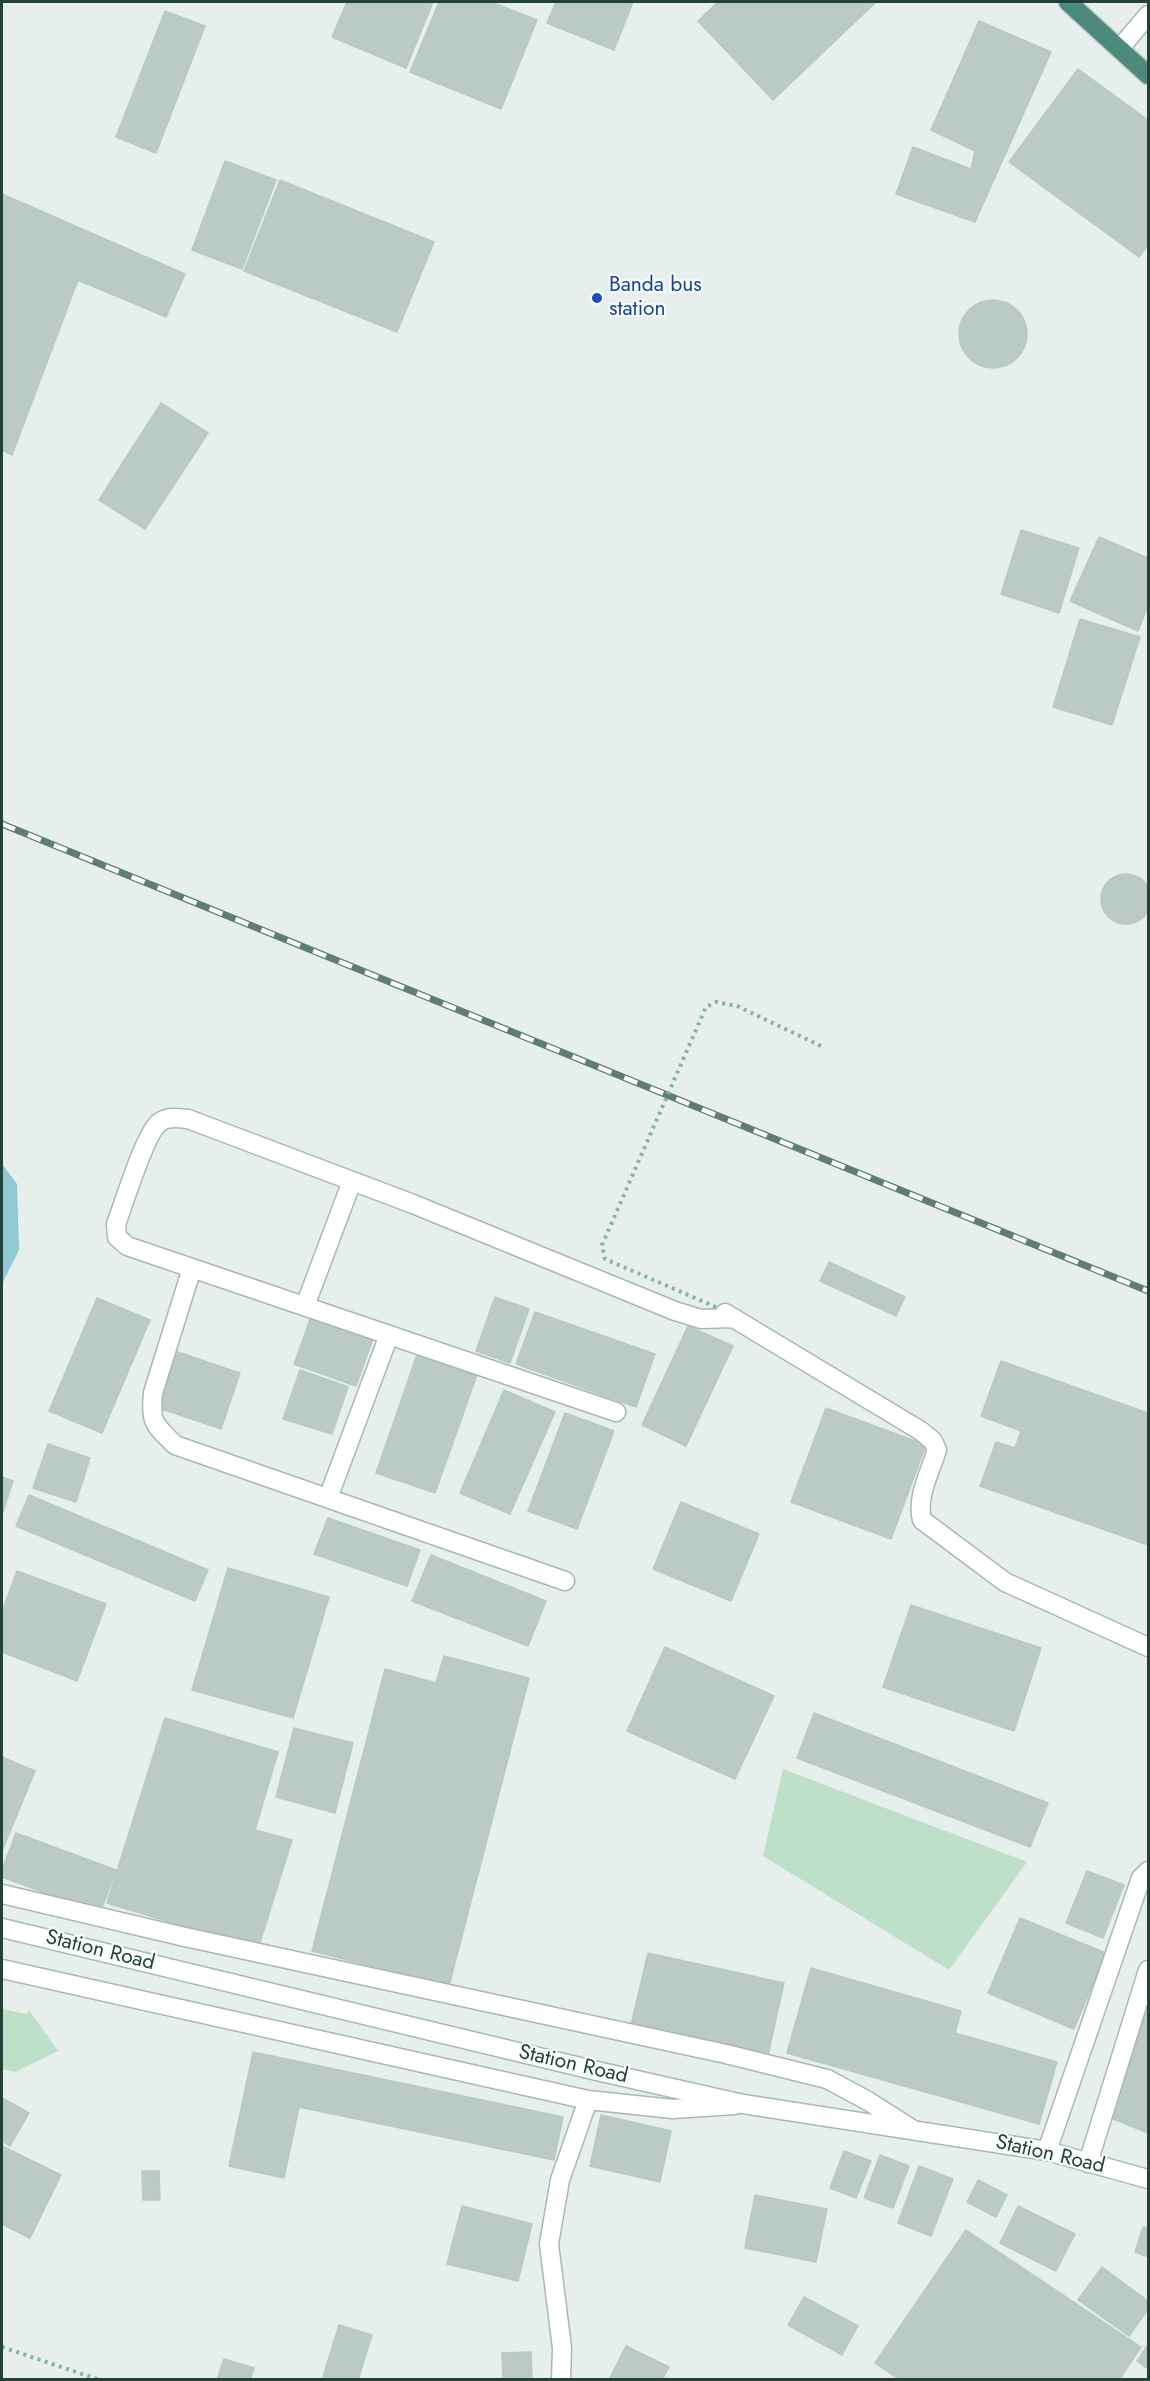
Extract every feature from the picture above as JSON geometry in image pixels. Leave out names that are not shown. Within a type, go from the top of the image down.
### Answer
[{"type":"highway","points":[[1068,2],[1149,75]]},
{"type":"street","points":[[1120,48],[1149,15]]},
{"type":"street","points":[[616,1412],[127,1246],[117,1237],[117,1224],[149,1135],[160,1121],[174,1118],[188,1119],[352,1181],[675,1311],[701,1318],[734,1318]]},
{"type":"street","points":[[305,1306],[352,1181]]},
{"type":"street","points":[[192,1268],[153,1393],[151,1413],[156,1426],[175,1445],[566,1581]]},
{"type":"street","points":[[716,1308],[921,1431],[933,1441],[937,1450],[921,1498],[919,1509],[922,1520],[1005,1582],[1149,1647]]},
{"type":"street","points":[[328,1498],[389,1335]]},
{"type":"street","points":[[1047,2151],[1141,1878],[1149,1871]]},
{"type":"street","points":[[2,1894],[184,1937],[660,2039],[827,2079],[868,2101],[912,2129]]},
{"type":"street","name":"Station Road","points":[[2,1928],[597,2072],[742,2104],[1047,2151],[1149,2180]]},
{"type":"street","points":[[2,1969],[588,2100],[673,2109],[742,2104]]},
{"type":"street","points":[[1088,2163],[1149,1970]]},
{"type":"street","points":[[561,2379],[562,2348],[549,2244],[560,2180],[588,2100]]},
{"type":"path","points":[[716,1308],[605,1259],[602,1245],[706,1007],[716,1002],[737,1006],[821,1046]]},
{"type":"path","points":[[2,2347],[100,2379]]},
{"type":"green space","points":[[783,1769],[1027,1862],[949,1970],[763,1856]]},
{"type":"green space","points":[[2,2009],[27,2014],[29,2010],[58,2051],[15,2072],[2,2069]]},
{"type":"water","points":[[2,1164],[17,1184],[19,1250],[2,1284]]},
{"type":"building","points":[[347,2],[433,2],[406,68],[332,37]]},
{"type":"building","points":[[439,2],[491,2],[537,20],[501,109],[410,72]]},
{"type":"building","points":[[556,2],[633,2],[614,50],[547,23]]},
{"type":"building","points":[[718,2],[876,2],[773,100],[698,21]]},
{"type":"building","points":[[165,11],[205,26],[156,153],[116,137]]},
{"type":"building","points":[[979,21],[1051,52],[975,222],[896,194],[913,147],[971,169],[975,151],[931,130]]},
{"type":"building","points":[[1078,69],[1148,120],[1148,245],[1139,257],[1009,162]]},
{"type":"building","points":[[225,161],[276,180],[242,269],[192,250]]},
{"type":"building","points":[[280,180],[434,242],[397,332],[244,271]]},
{"type":"building","points":[[2,194],[185,274],[166,317],[78,280],[12,455],[2,450]]},
{"type":"building","points":[[993,300],[1006,303],[1017,310],[1024,321],[1027,334],[1024,347],[1017,358],[1006,365],[993,368],[980,365],[969,358],[962,347],[959,334],[962,321],[969,310],[980,303]]},
{"type":"building","points":[[161,403],[208,433],[145,529],[99,500]]},
{"type":"building","points":[[1021,530],[1079,548],[1059,613],[1001,594]]},
{"type":"building","points":[[1099,537],[1148,558],[1148,606],[1138,631],[1070,601]]},
{"type":"building","points":[[1080,619],[1140,637],[1112,725],[1053,707]]},
{"type":"building","points":[[1121,874],[1131,874],[1144,881],[1151,894],[1151,904],[1144,917],[1131,924],[1121,924],[1112,920],[1105,913],[1101,904],[1101,894],[1105,885],[1112,878]]},
{"type":"building","points":[[829,1262],[905,1297],[896,1316],[820,1281]]},
{"type":"building","points":[[495,1297],[529,1309],[510,1363],[476,1351]]},
{"type":"building","points":[[97,1298],[150,1320],[102,1433],[49,1411]]},
{"type":"building","points":[[535,1312],[655,1354],[636,1407],[516,1364]]},
{"type":"building","points":[[312,1314],[374,1336],[356,1386],[294,1364]]},
{"type":"building","points":[[688,1326],[733,1346],[686,1446],[642,1425]]},
{"type":"building","points":[[175,1351],[240,1373],[221,1429],[156,1407]]},
{"type":"building","points":[[418,1352],[478,1372],[435,1493],[376,1473]]},
{"type":"building","points":[[1001,1361],[1148,1413],[1148,1545],[980,1486],[996,1442],[1015,1448],[1021,1431],[981,1416]]},
{"type":"building","points":[[300,1370],[348,1387],[332,1434],[283,1419]]},
{"type":"building","points":[[504,1390],[555,1412],[510,1514],[460,1493]]},
{"type":"building","points":[[826,1408],[926,1445],[891,1539],[791,1502]]},
{"type":"building","points":[[565,1413],[614,1431],[577,1529],[528,1511]]},
{"type":"building","points":[[48,1444],[90,1458],[76,1502],[33,1488]]},
{"type":"building","points":[[2,1477],[13,1481],[2,1515]]},
{"type":"building","points":[[29,1495],[208,1570],[195,1601],[16,1526]]},
{"type":"building","points":[[681,1502],[759,1534],[731,1601],[653,1569]]},
{"type":"building","points":[[328,1518],[420,1550],[407,1586],[314,1554]]},
{"type":"building","points":[[431,1555],[546,1601],[528,1646],[412,1601]]},
{"type":"building","points":[[228,1568],[329,1597],[293,1718],[192,1690]]},
{"type":"building","points":[[17,1571],[106,1604],[77,1681],[2,1652],[2,1612]]},
{"type":"building","points":[[911,1605],[1041,1648],[1014,1731],[883,1687]]},
{"type":"building","points":[[665,1647],[774,1696],[735,1779],[627,1731]]},
{"type":"building","points":[[444,1656],[529,1678],[449,1986],[312,1951],[385,1669],[436,1683]]},
{"type":"building","points":[[814,1713],[1048,1803],[1030,1847],[797,1758]]},
{"type":"building","points":[[165,1718],[278,1752],[255,1830],[292,1840],[258,1949],[107,1903]]},
{"type":"building","points":[[294,1728],[353,1743],[335,1813],[276,1797]]},
{"type":"building","points":[[2,1757],[35,1771],[2,1851]]},
{"type":"building","points":[[16,1833],[116,1870],[100,1913],[2,1877],[2,1870]]},
{"type":"building","points":[[1087,1871],[1124,1885],[1103,1938],[1066,1923]]},
{"type":"building","points":[[1020,1918],[1106,1953],[1074,2029],[988,1993]]},
{"type":"building","points":[[648,1953],[784,1983],[768,2055],[631,2025]]},
{"type":"building","points":[[811,1968],[961,2011],[955,2033],[1057,2062],[1039,2124],[787,2053]]},
{"type":"building","points":[[1148,2009],[1148,2133],[1106,2116]]},
{"type":"building","points":[[253,2052],[563,2117],[554,2160],[299,2107],[284,2178],[229,2166]]},
{"type":"building","points":[[2,2098],[29,2113],[10,2146],[2,2141]]},
{"type":"building","points":[[601,2115],[671,2131],[660,2182],[590,2166]]},
{"type":"building","points":[[2,2146],[61,2175],[30,2238],[2,2224]]},
{"type":"building","points":[[844,2151],[871,2161],[856,2198],[830,2188]]},
{"type":"building","points":[[880,2155],[909,2166],[893,2208],[864,2198]]},
{"type":"building","points":[[919,2166],[953,2179],[931,2236],[898,2223]]},
{"type":"building","points":[[142,2171],[159,2171],[160,2200],[143,2200]]},
{"type":"building","points":[[978,2180],[1007,2195],[996,2217],[967,2202]]},
{"type":"building","points":[[755,2195],[827,2209],[816,2262],[745,2248]]},
{"type":"building","points":[[462,2206],[532,2224],[518,2281],[447,2264]]},
{"type":"building","points":[[1018,2206],[1075,2234],[1056,2271],[1000,2243]]},
{"type":"building","points":[[1143,2227],[1148,2228],[1148,2257],[1135,2252]]},
{"type":"building","points":[[966,2230],[1141,2347],[1119,2380],[900,2380],[875,2363]]},
{"type":"building","points":[[1102,2267],[1148,2301],[1148,2309],[1129,2336],[1078,2300]]},
{"type":"building","points":[[804,2297],[858,2326],[842,2355],[788,2325]]},
{"type":"building","points":[[339,2325],[372,2335],[358,2380],[322,2380]]},
{"type":"building","points":[[626,2346],[669,2367],[662,2380],[609,2380]]},
{"type":"building","points":[[1148,2346],[1148,2369],[1137,2361]]},
{"type":"building","points":[[531,2352],[532,2380],[503,2380],[502,2353]]},
{"type":"building","points":[[224,2359],[254,2368],[250,2380],[217,2380]]},
{"type":"railway","points":[[2,824],[1148,1291]]},
{"type":"place","name":"Banda bus station","points":[[597,298]]}]
